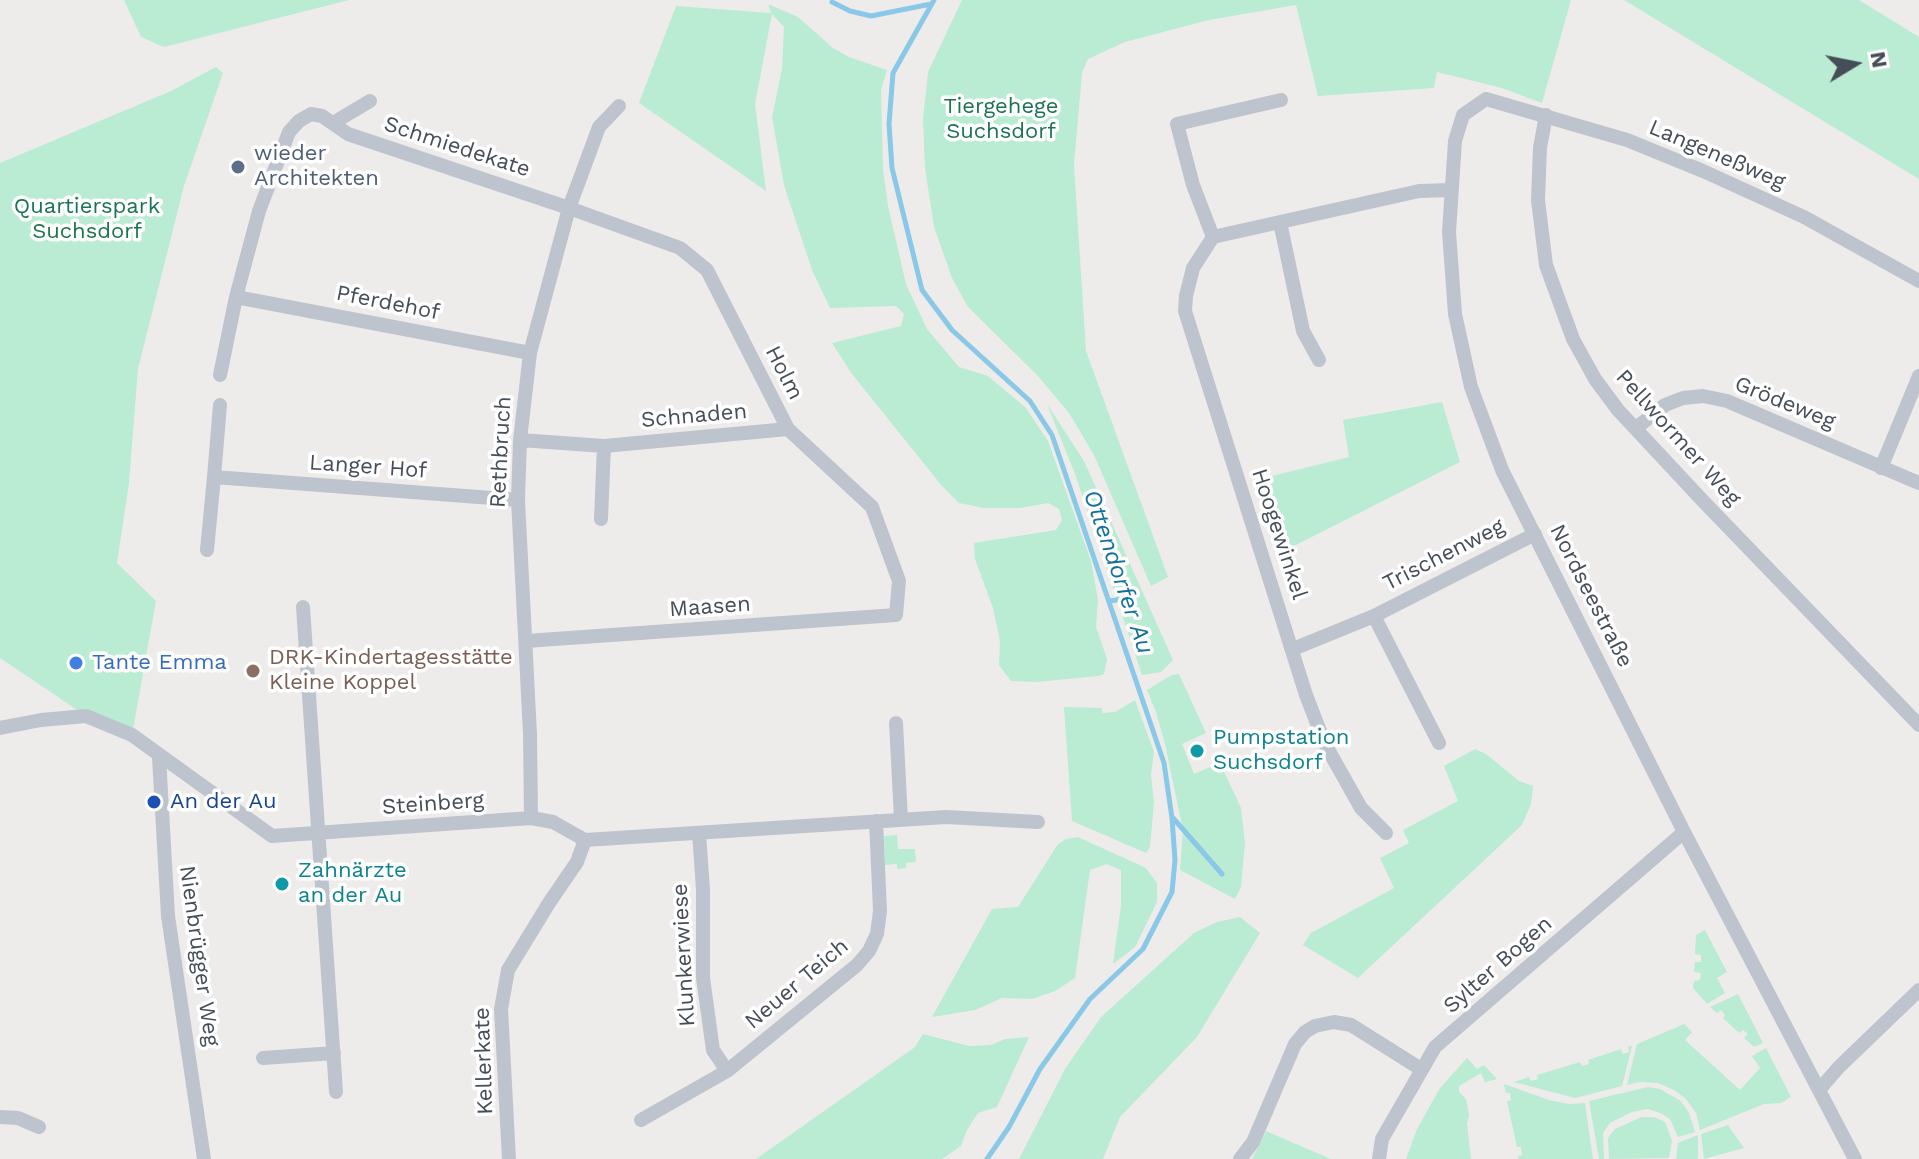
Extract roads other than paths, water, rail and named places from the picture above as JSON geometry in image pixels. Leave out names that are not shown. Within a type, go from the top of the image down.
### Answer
[{"type":"street","name":"Langeneßweg","points":[[1486,99],[1627,140],[1703,171],[1804,217],[1919,281]]},
{"type":"street","name":"Nordseestraße","points":[[1486,99],[1463,115],[1455,141],[1451,190],[1449,232],[1455,314],[1471,387],[1502,470],[1684,832],[1855,1159]]},
{"type":"street","points":[[1281,100],[1177,124],[1193,185],[1213,237],[1419,191],[1451,190]]},
{"type":"street","name":"Schmiedekate","points":[[333,123],[370,101]]},
{"type":"street","name":"Rethbruch","points":[[531,818],[518,500],[520,440],[530,353],[569,208],[599,127],[619,106]]},
{"type":"street","name":"Schmiedekate","points":[[236,297],[259,211],[289,132],[311,114],[322,116],[348,134],[569,208]]},
{"type":"street","name":"Pellwormer Weg","points":[[1546,115],[1540,148],[1538,200],[1541,234],[1550,280],[1573,339],[1595,379],[1618,410],[1919,725]]},
{"type":"street","name":"Holm","points":[[569,208],[680,248],[707,270],[788,429],[872,507],[899,581],[896,615]]},
{"type":"street","points":[[1280,222],[1303,331],[1319,360]]},
{"type":"street","name":"Hoogewinkel","points":[[1213,237],[1193,268],[1185,311],[1306,695],[1325,744],[1361,808],[1386,833]]},
{"type":"street","points":[[220,375],[236,297]]},
{"type":"street","name":"Pferdehof","points":[[236,297],[530,353]]},
{"type":"street","points":[[1881,468],[1919,376]]},
{"type":"street","name":"Grödeweg","points":[[1636,428],[1665,405],[1683,398],[1703,396],[1727,401],[1919,483]]},
{"type":"street","points":[[207,550],[220,405]]},
{"type":"street","name":"Schnaden","points":[[520,440],[604,446],[788,429]]},
{"type":"street","points":[[601,519],[604,446]]},
{"type":"street","name":"Langer Hof","points":[[214,477],[518,500]]},
{"type":"street","name":"Trischenweg","points":[[1293,649],[1374,616],[1535,534]]},
{"type":"street","points":[[303,607],[336,1092]]},
{"type":"street","name":"Maasen","points":[[526,641],[896,615]]},
{"type":"street","name":"Trischenweg","points":[[1374,616],[1439,743]]},
{"type":"street","name":"Steinberg","points":[[0,728],[86,716],[132,735],[272,836],[531,818],[553,822],[585,840]]},
{"type":"street","points":[[896,723],[901,819]]},
{"type":"street","name":"Nienbrügger Weg","points":[[159,757],[168,916],[204,1159]]},
{"type":"street","points":[[585,840],[901,819],[981,817],[1038,822]]},
{"type":"street","name":"Neuer Teich","points":[[641,1120],[727,1071],[857,965],[869,951],[877,934],[880,911],[876,821]]},
{"type":"street","name":"Sylter Bogen","points":[[1379,1159],[1382,1139],[1435,1047],[1684,832]]},
{"type":"street","name":"Klunkerwiese","points":[[699,833],[703,890],[703,978],[713,1050],[727,1071]]},
{"type":"street","name":"Kellerkate","points":[[509,1159],[501,1009],[508,970],[577,862],[585,840]]},
{"type":"street","points":[[1819,1090],[1919,990]]},
{"type":"street","points":[[1240,1159],[1253,1142],[1295,1044],[1315,1026],[1334,1022],[1351,1025],[1421,1069]]},
{"type":"street","points":[[263,1058],[334,1053]]},
{"type":"street","points":[[0,1117],[18,1118],[39,1127]]},
{"type":"waterway","name":"Ottendorfer Au","points":[[934,0],[893,73],[889,124],[892,168],[922,290],[952,330],[1030,401],[1052,435],[1164,763],[1175,860],[1172,892],[1143,949],[1090,999],[1040,1069],[1009,1127],[987,1159]]},
{"type":"waterway","points":[[832,2],[871,16],[931,4]]},
{"type":"waterway","points":[[1109,601],[1132,598]]},
{"type":"waterway","points":[[1173,818],[1222,874]]},
{"type":"place","name":"wieder Architekten","points":[[238,167]]},
{"type":"place","name":"Tante Emma","points":[[76,663]]},
{"type":"place","name":"DRK-Kindertagesstätte Kleine Koppel","points":[[253,671]]},
{"type":"place","name":"Pumpstation Suchsdorf","points":[[1197,751]]},
{"type":"place","name":"An der Au","points":[[154,802]]},
{"type":"place","name":"Zahnärzte an der Au","points":[[282,884]]},
{"type":"park label","name":"Tiergehege Suchsdorf","points":[[1001,120]]},
{"type":"park label","name":"Quartierspark Suchsdorf","points":[[87,220]]}]
